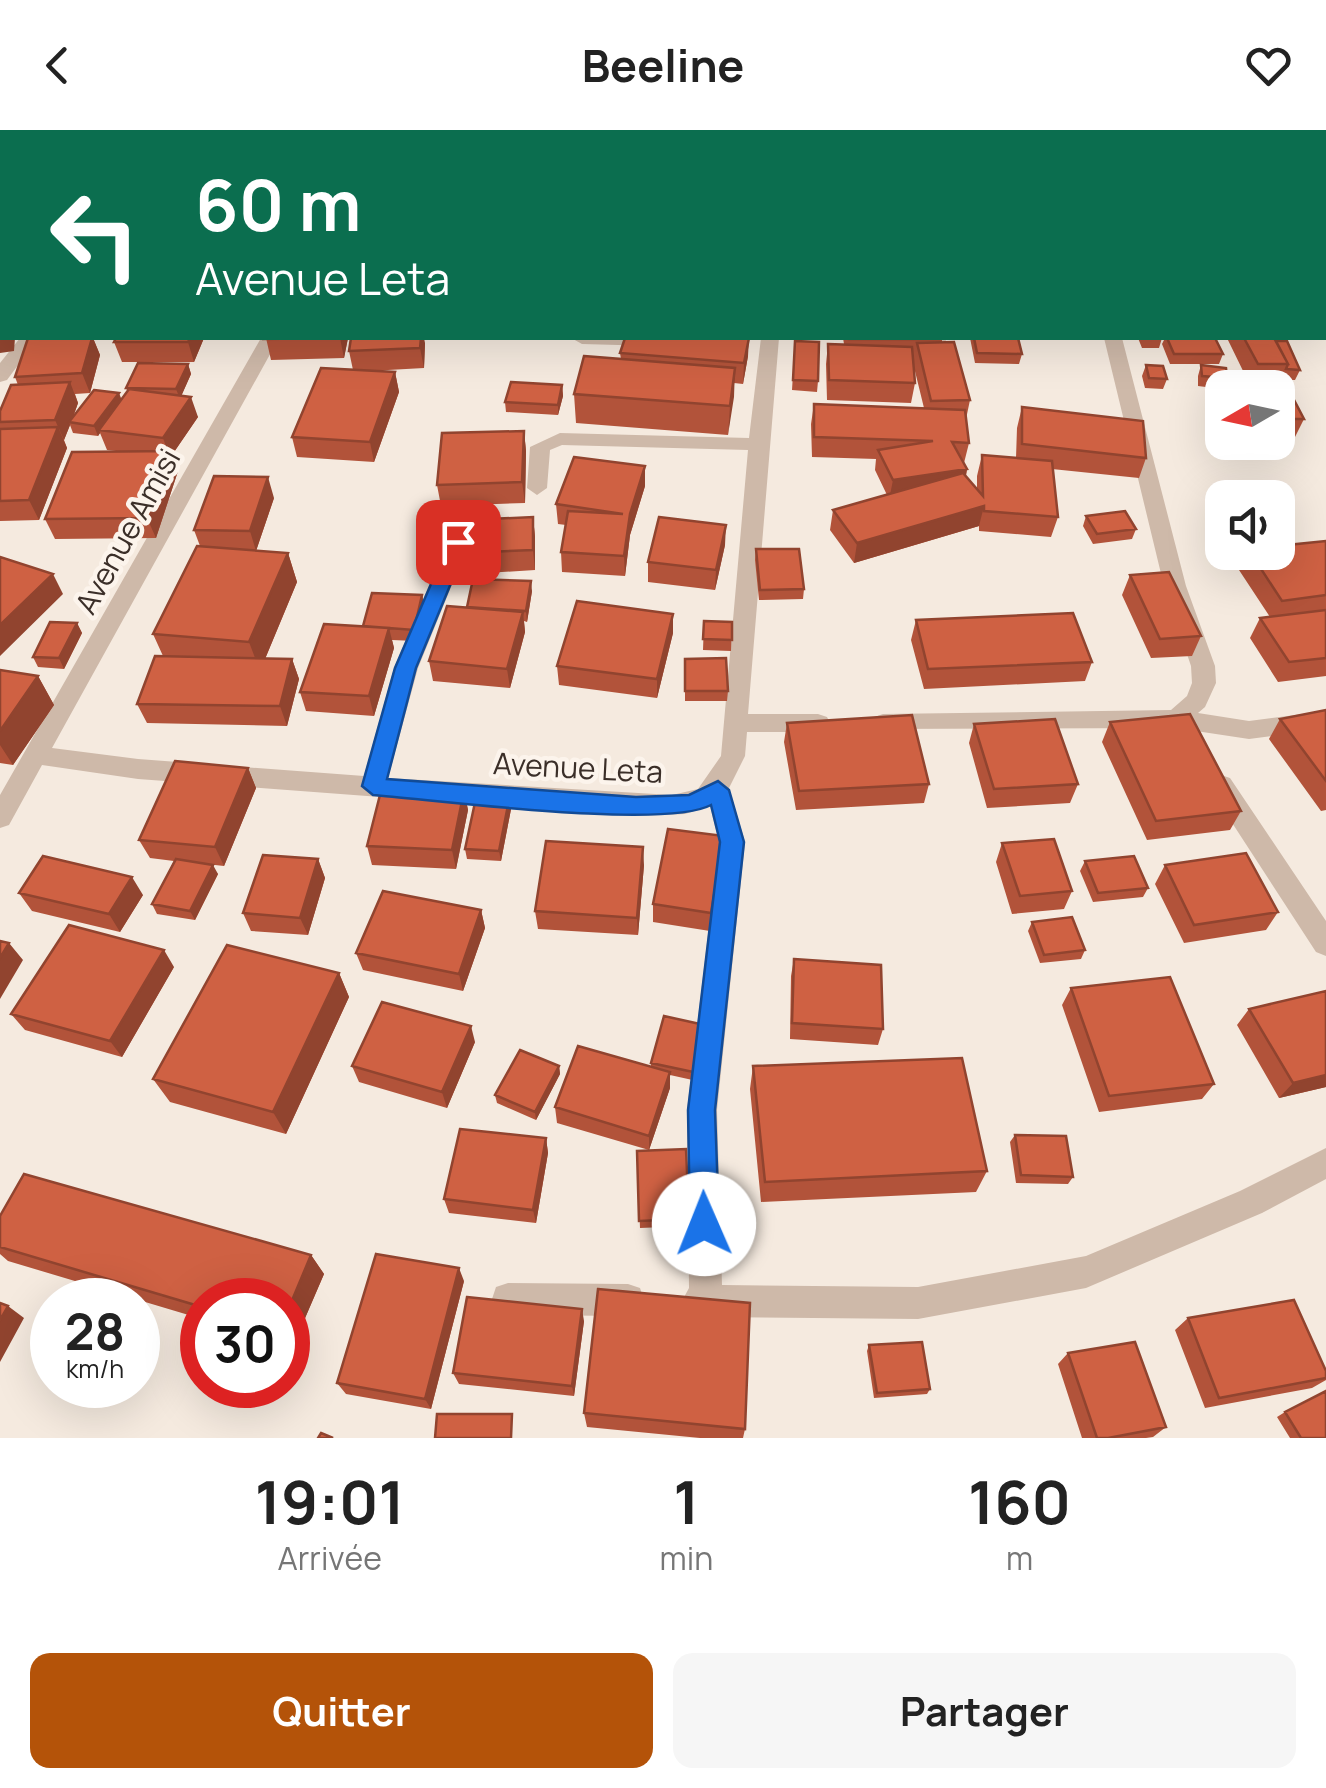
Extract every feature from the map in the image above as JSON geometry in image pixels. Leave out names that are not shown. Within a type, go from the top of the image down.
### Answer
[{"type":"street","points":[[0,376],[28,340]]},
{"type":"street","name":"Avenue Amisi","points":[[0,818],[269,340]]},
{"type":"street","points":[[613,340],[676,342]]},
{"type":"street","points":[[1114,340],[1175,586],[1203,666],[1204,683],[1198,701],[1176,718]]},
{"type":"street","points":[[706,1301],[702,1110],[732,842],[718,790],[733,756],[763,342]]},
{"type":"street","points":[[537,488],[540,447],[560,439],[758,444]]},
{"type":"street","points":[[373,786],[406,668],[458,542]]},
{"type":"street","points":[[1176,718],[1326,944]]},
{"type":"street","points":[[734,723],[1155,722],[1176,718],[1250,730],[1326,720]]},
{"type":"street","name":"Avenue Leta","points":[[36,755],[138,768],[636,806],[692,804],[718,790]]},
{"type":"street","points":[[508,1299],[918,1303],[1086,1272],[1251,1202],[1326,1163]]},
{"type":"building","points":[[27,340],[91,340],[82,373],[15,377]]},
{"type":"building","points":[[115,340],[189,340],[188,342]]},
{"type":"building","points":[[351,340],[421,340],[420,348],[349,351]]},
{"type":"building","points":[[624,340],[749,340],[744,363],[620,353]]},
{"type":"building","points":[[974,340],[1018,340],[1022,354],[977,353]]},
{"type":"building","points":[[1168,340],[1216,340],[1223,354],[1174,354]]},
{"type":"building","points":[[1245,340],[1275,340],[1288,364],[1258,364]]},
{"type":"building","points":[[795,341],[819,342],[818,381],[793,380]]},
{"type":"building","points":[[1276,341],[1287,341],[1300,370],[1286,369],[1288,364]]},
{"type":"building","points":[[954,342],[970,400],[931,401],[917,343]]},
{"type":"building","points":[[828,344],[912,347],[915,383],[829,380]]},
{"type":"building","points":[[584,356],[735,368],[730,406],[574,394]]},
{"type":"building","points":[[138,363],[188,364],[176,389],[126,388]]},
{"type":"building","points":[[1146,365],[1163,366],[1167,379],[1149,378]]},
{"type":"building","points":[[1201,365],[1226,368],[1205,370],[1202,376]]},
{"type":"building","points":[[321,368],[395,372],[370,442],[292,437]]},
{"type":"building","points":[[70,382],[55,420],[0,422],[0,411],[11,385]]},
{"type":"building","points":[[511,382],[562,385],[558,405],[505,402]]},
{"type":"building","points":[[129,389],[191,397],[163,438],[99,430]]},
{"type":"building","points":[[94,390],[119,393],[94,426],[69,422]]},
{"type":"building","points":[[1295,402],[1304,419],[1295,419]]},
{"type":"building","points":[[814,404],[965,410],[969,443],[952,442],[967,469],[893,480],[878,450],[933,441],[814,437]]},
{"type":"building","points":[[1022,407],[1143,421],[1146,458],[1022,444]]},
{"type":"building","points":[[58,427],[29,500],[0,501],[0,429]]},
{"type":"building","points":[[524,431],[522,482],[437,485],[442,433]]},
{"type":"building","points":[[171,451],[147,518],[45,519],[72,452]]},
{"type":"building","points":[[982,455],[1052,461],[1058,517],[984,511],[984,506],[857,543],[833,510],[963,473],[983,496]]},
{"type":"building","points":[[574,457],[645,466],[630,514],[624,556],[561,552],[568,511],[623,514],[556,504]]},
{"type":"building","points":[[214,476],[268,477],[250,531],[194,530]]},
{"type":"building","points":[[1125,511],[1136,529],[1097,534],[1086,516]]},
{"type":"building","points":[[533,517],[533,550],[465,553],[467,520]]},
{"type":"building","points":[[659,517],[726,525],[716,570],[648,562]]},
{"type":"building","points":[[1326,541],[1326,595],[1282,601],[1262,570],[1295,570],[1295,544]]},
{"type":"building","points":[[197,546],[288,553],[249,642],[153,634]]},
{"type":"building","points":[[756,549],[799,549],[804,589],[760,590]]},
{"type":"building","points":[[0,557],[53,574],[0,625]]},
{"type":"building","points":[[1169,572],[1201,636],[1160,639],[1130,575]]},
{"type":"building","points":[[473,579],[531,581],[526,611],[467,607]]},
{"type":"building","points":[[372,593],[422,595],[414,630],[363,626]]},
{"type":"building","points":[[577,601],[673,614],[657,679],[557,666]]},
{"type":"building","points":[[447,606],[523,612],[507,669],[429,661]]},
{"type":"building","points":[[1326,610],[1326,658],[1289,662],[1260,618]]},
{"type":"building","points":[[1073,613],[1092,662],[928,669],[916,620]]},
{"type":"building","points":[[704,621],[732,622],[732,640],[703,639]]},
{"type":"building","points":[[50,622],[77,623],[59,658],[33,657]]},
{"type":"building","points":[[324,624],[389,628],[369,696],[300,692]]},
{"type":"building","points":[[155,656],[292,659],[280,706],[137,704]]},
{"type":"building","points":[[726,658],[728,691],[685,691],[685,659]]},
{"type":"building","points":[[0,670],[38,676],[0,731]]},
{"type":"building","points":[[1326,710],[1326,781],[1280,719]]},
{"type":"building","points":[[1190,714],[1241,811],[1156,821],[1110,722]]},
{"type":"building","points":[[912,715],[929,784],[799,791],[787,723]]},
{"type":"building","points":[[1055,719],[1078,784],[994,789],[974,724]]},
{"type":"building","points":[[175,761],[248,768],[215,847],[139,840]]},
{"type":"building","points":[[382,787],[464,791],[452,850],[367,846]]},
{"type":"building","points":[[477,793],[510,795],[499,851],[465,849]]},
{"type":"building","points":[[668,829],[724,836],[711,913],[653,904]]},
{"type":"building","points":[[1054,839],[1072,891],[1020,896],[1002,843]]},
{"type":"building","points":[[546,841],[643,847],[637,918],[535,911]]},
{"type":"building","points":[[1246,853],[1278,912],[1194,925],[1165,865]]},
{"type":"building","points":[[263,855],[318,859],[300,918],[243,913]]},
{"type":"building","points":[[43,856],[132,877],[109,914],[19,893]]},
{"type":"building","points":[[1134,856],[1148,888],[1098,893],[1085,861]]},
{"type":"building","points":[[176,859],[213,865],[190,911],[152,904]]},
{"type":"building","points":[[383,891],[481,910],[459,974],[356,953]]},
{"type":"building","points":[[1072,917],[1085,950],[1044,955],[1032,922]]},
{"type":"building","points":[[69,925],[164,950],[110,1041],[11,1014]]},
{"type":"building","points":[[0,941],[9,943],[0,958]]},
{"type":"building","points":[[227,945],[339,973],[273,1112],[153,1079]]},
{"type":"building","points":[[794,959],[881,965],[883,1029],[792,1023]]},
{"type":"building","points":[[1170,977],[1214,1084],[1109,1096],[1071,988]]},
{"type":"building","points":[[1326,991],[1326,1075],[1293,1083],[1249,1009]]},
{"type":"building","points":[[382,1002],[471,1026],[442,1092],[352,1066]]},
{"type":"building","points":[[664,1016],[709,1026],[698,1073],[651,1063]]},
{"type":"building","points":[[578,1046],[670,1072],[649,1136],[555,1107]]},
{"type":"building","points":[[520,1050],[559,1066],[535,1112],[495,1095]]},
{"type":"building","points":[[962,1058],[987,1171],[765,1182],[753,1066]]},
{"type":"building","points":[[460,1129],[546,1138],[533,1210],[444,1199]]},
{"type":"building","points":[[1015,1135],[1066,1136],[1073,1177],[1021,1175]]},
{"type":"building","points":[[686,1149],[689,1219],[639,1221],[637,1151]]},
{"type":"building","points":[[24,1174],[311,1255],[301,1278],[180,1278],[180,1300],[160,1295],[160,1278],[104,1278],[0,1247],[0,1216]]},
{"type":"building","points":[[376,1254],[459,1268],[425,1399],[337,1383]]},
{"type":"building","points":[[598,1289],[750,1303],[745,1429],[584,1413]]},
{"type":"building","points":[[467,1297],[582,1309],[572,1386],[453,1373]]},
{"type":"building","points":[[1294,1300],[1326,1378],[1219,1398],[1188,1318]]},
{"type":"building","points":[[0,1303],[8,1306],[0,1320]]},
{"type":"building","points":[[922,1342],[930,1389],[877,1393],[869,1345]]},
{"type":"building","points":[[1135,1342],[1166,1427],[1097,1438],[1068,1353]]},
{"type":"building","points":[[1326,1391],[1326,1438],[1301,1438],[1285,1412]]},
{"type":"building","points":[[437,1414],[512,1414],[511,1438],[435,1438]]},
{"type":"route","points":[[458,542],[406,668],[373,786],[636,806],[692,804],[718,790],[732,842],[702,1110],[704,1224]]}]
